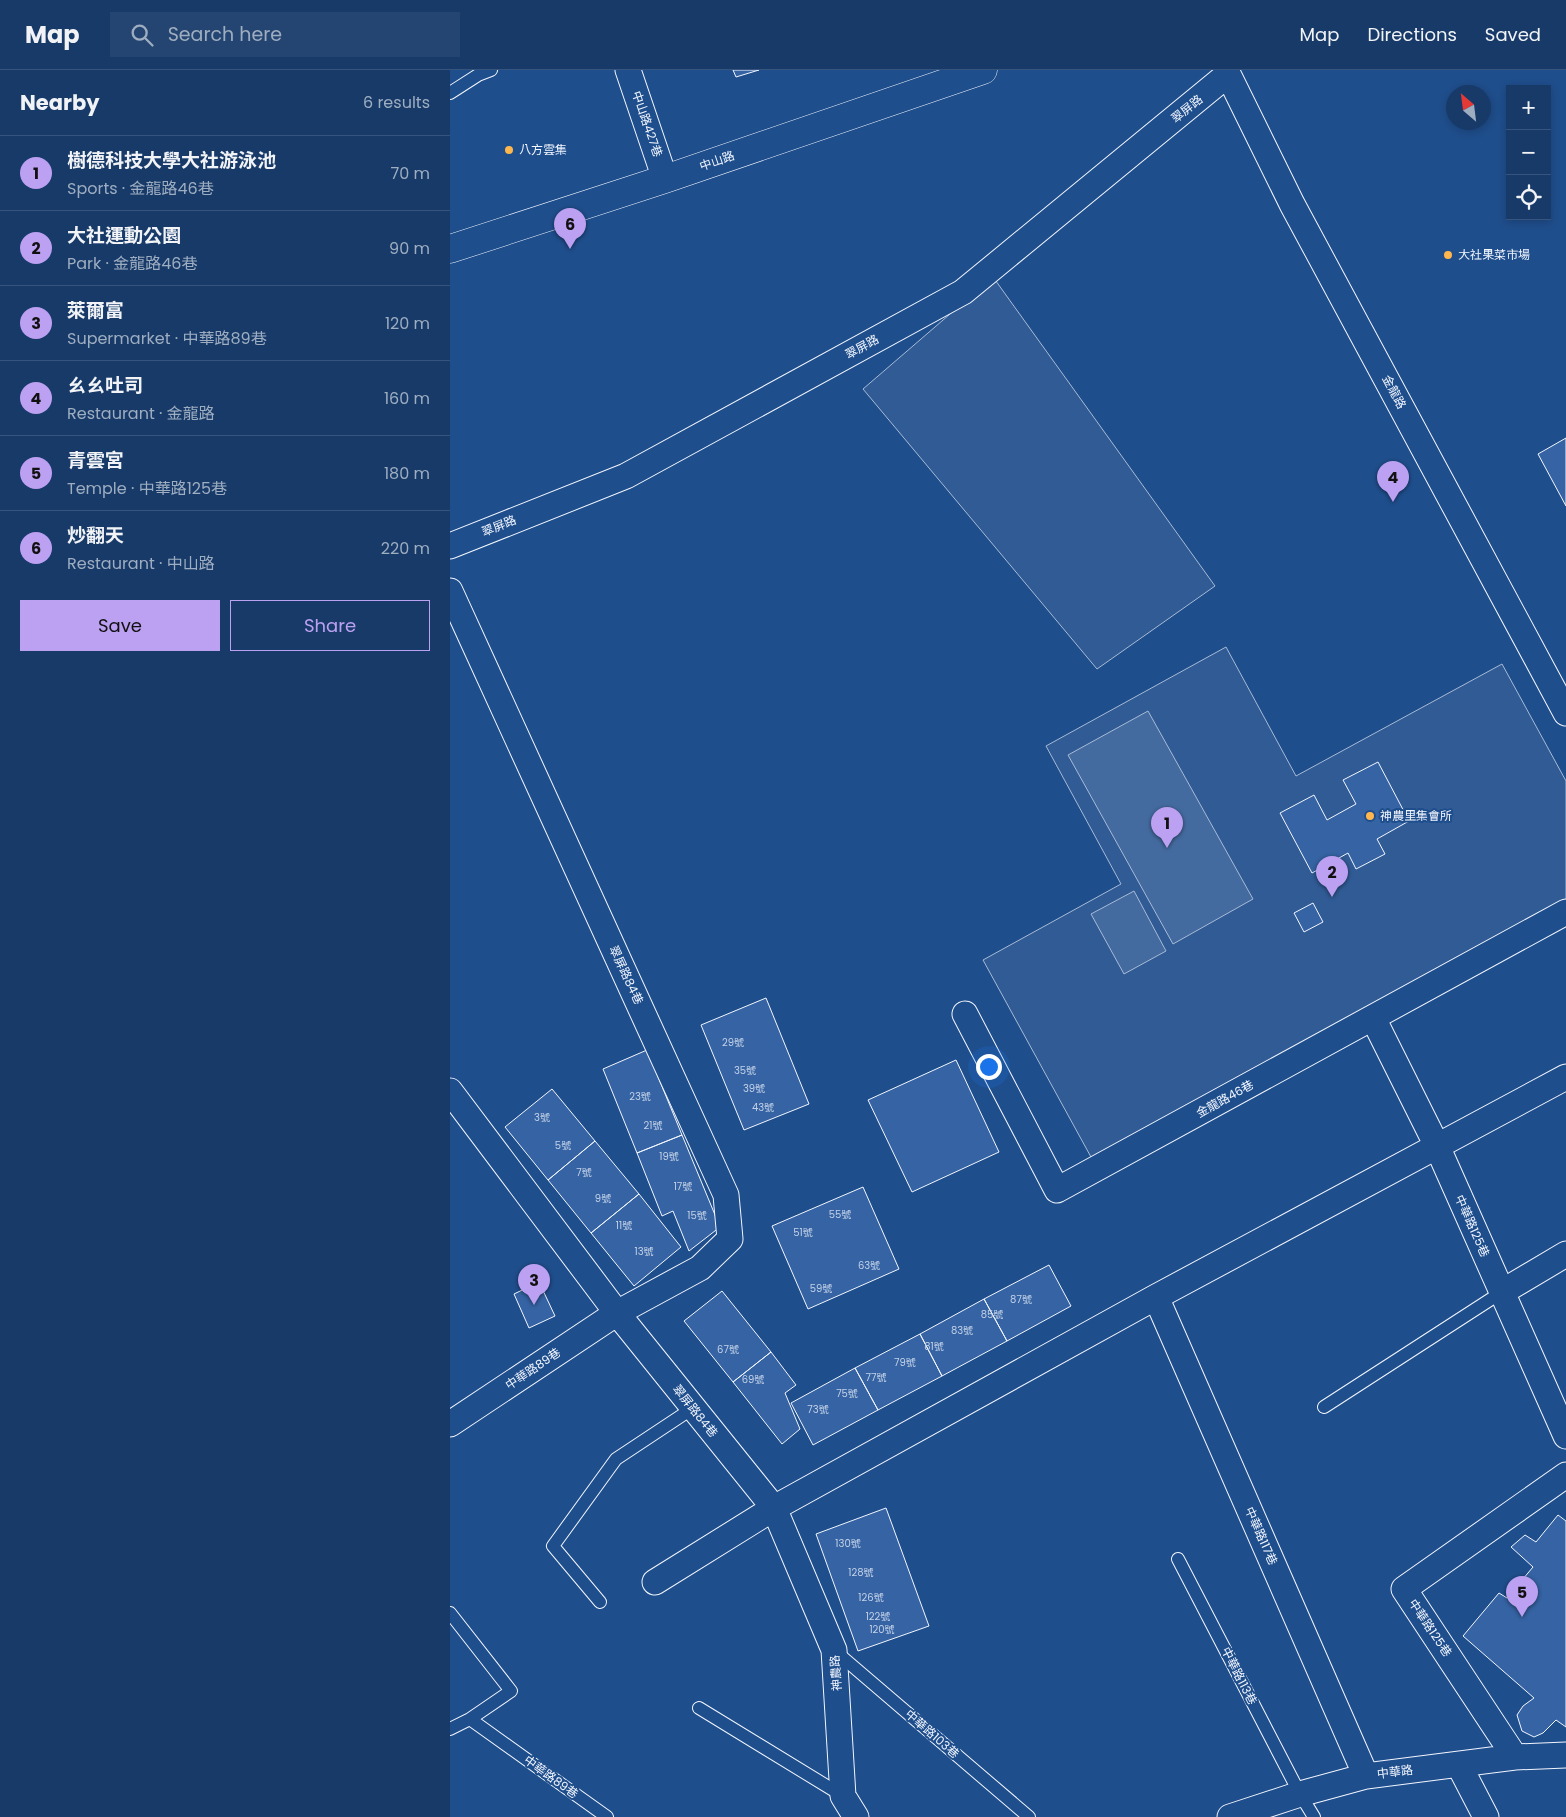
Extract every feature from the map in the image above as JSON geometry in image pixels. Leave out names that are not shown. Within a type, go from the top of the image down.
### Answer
[{"type":"main road","name":"中山路","points":[[450,249],[665,179],[983,70]]},
{"type":"street","name":"中山路427巷","points":[[628,70],[665,179]]},
{"type":"street","name":"翠屏路","points":[[450,546],[626,476],[962,293],[1226,73]]},
{"type":"street","name":"金龍路","points":[[1226,73],[1292,204],[1566,713]]},
{"type":"street","name":"翠屏路84巷","points":[[450,591],[726,1195],[730,1239],[700,1268],[617,1314]]},
{"type":"street","name":"金龍路46巷","points":[[965,1014],[1057,1190],[1566,912]]},
{"type":"street","name":"中華路125巷","points":[[1373,1018],[1437,1146],[1565,1430]]},
{"type":"street","points":[[655,1582],[774,1508],[1156,1296],[1566,1077]]},
{"type":"street","name":"翠屏路84巷","points":[[450,1091],[617,1314],[774,1508]]},
{"type":"street","points":[[1502,1292],[1566,1254]]},
{"type":"street","name":"中華路117巷","points":[[1156,1296],[1366,1776]]},
{"type":"street","name":"中華路89巷","points":[[450,1424],[617,1314]]},
{"type":"street","name":"中華路125巷","points":[[1515,1757],[1404,1589],[1566,1475]]},
{"type":"street","name":"神農路","points":[[774,1508],[834,1650],[843,1796],[856,1817]]},
{"type":"street","name":"中華路","points":[[1230,1817],[1300,1794],[1366,1776],[1515,1757],[1566,1755]]},
{"type":"street","points":[[1459,1764],[1486,1817]]},
{"type":"lane","points":[[450,93],[478,75],[491,70]]},
{"type":"lane","points":[[1324,1407],[1502,1292]]},
{"type":"lane","points":[[600,1602],[553,1546],[616,1459],[693,1408]]},
{"type":"lane","name":"中華路113巷","points":[[1178,1559],[1300,1794],[1314,1817]]},
{"type":"lane","points":[[450,1613],[511,1691],[470,1719],[450,1729]]},
{"type":"lane","name":"中華路103巷","points":[[834,1650],[1029,1817]]},
{"type":"lane","points":[[699,1708],[843,1796]]},
{"type":"lane","name":"中華路89巷","points":[[470,1719],[607,1817]]},
{"type":"shaded area","points":[[993,277],[1215,586],[1097,669],[863,389]]},
{"type":"shaded area","points":[[1226,647],[1296,776],[1502,664],[1566,781],[1566,912],[1097,1168],[983,960],[1121,884],[1046,746]]},
{"type":"shaded area","points":[[1148,711],[1253,899],[1173,944],[1068,755]]},
{"type":"shaded area","points":[[1134,891],[1166,951],[1124,974],[1091,914]]},
{"type":"building","points":[[733,70],[759,70],[736,77]]},
{"type":"building","points":[[1566,438],[1566,506],[1538,454]]},
{"type":"building","name":"神農里集會所","points":[[1378,762],[1409,821],[1377,839],[1385,854],[1356,869],[1348,853],[1312,873],[1280,813],[1314,795],[1327,820],[1356,804],[1343,780]]},
{"type":"building","points":[[1313,903],[1323,922],[1304,932],[1294,913]]},
{"type":"building","points":[[766,998],[809,1104],[744,1130],[701,1025]]},
{"type":"building","points":[[647,1050],[682,1135],[637,1153],[603,1069]]},
{"type":"building","points":[[956,1060],[999,1152],[912,1192],[868,1100]]},
{"type":"building","points":[[552,1089],[595,1141],[548,1180],[505,1127]]},
{"type":"building","points":[[682,1135],[720,1227],[689,1251],[673,1211],[662,1216],[637,1153]]},
{"type":"building","points":[[595,1141],[639,1194],[591,1233],[548,1180]]},
{"type":"building","points":[[863,1187],[899,1269],[808,1309],[772,1226]]},
{"type":"building","points":[[639,1194],[681,1247],[634,1286],[591,1233]]},
{"type":"building","points":[[1049,1265],[1071,1306],[1007,1341],[984,1299]]},
{"type":"building","points":[[539,1282],[555,1316],[529,1328],[514,1294]]},
{"type":"building","points":[[722,1291],[771,1352],[733,1382],[684,1321]]},
{"type":"building","points":[[984,1299],[1007,1341],[942,1376],[920,1334]]},
{"type":"building","points":[[920,1334],[942,1376],[878,1410],[855,1368]]},
{"type":"building","points":[[771,1352],[796,1385],[785,1393],[800,1429],[782,1444],[733,1382]]},
{"type":"building","points":[[855,1368],[878,1410],[813,1445],[791,1403]]},
{"type":"building","points":[[886,1508],[929,1626],[858,1651],[816,1534]]},
{"type":"building","points":[[1558,1515],[1566,1521],[1566,1727],[1556,1720],[1543,1733],[1534,1737],[1522,1731],[1517,1715],[1523,1706],[1534,1698],[1463,1636],[1499,1593],[1507,1598],[1533,1567],[1511,1547],[1525,1535],[1536,1542]]},
{"type":"place","name":"八方雲集","points":[[509,150]]},
{"type":"place","name":"炒翻天","points":[[570,249]]},
{"type":"place","name":"大社果菜市場","points":[[1448,255]]},
{"type":"place","name":"ㄠㄠ吐司","points":[[1393,502]]},
{"type":"place","name":"神農里集會所","points":[[1370,816]]},
{"type":"place","name":"樹德科技大學大社游泳池","points":[[1167,848]]},
{"type":"place","name":"大社運動公園","points":[[1332,897]]},
{"type":"place","name":"萊爾富","points":[[534,1305]]},
{"type":"place","name":"青雲宮","points":[[1522,1617]]}]
